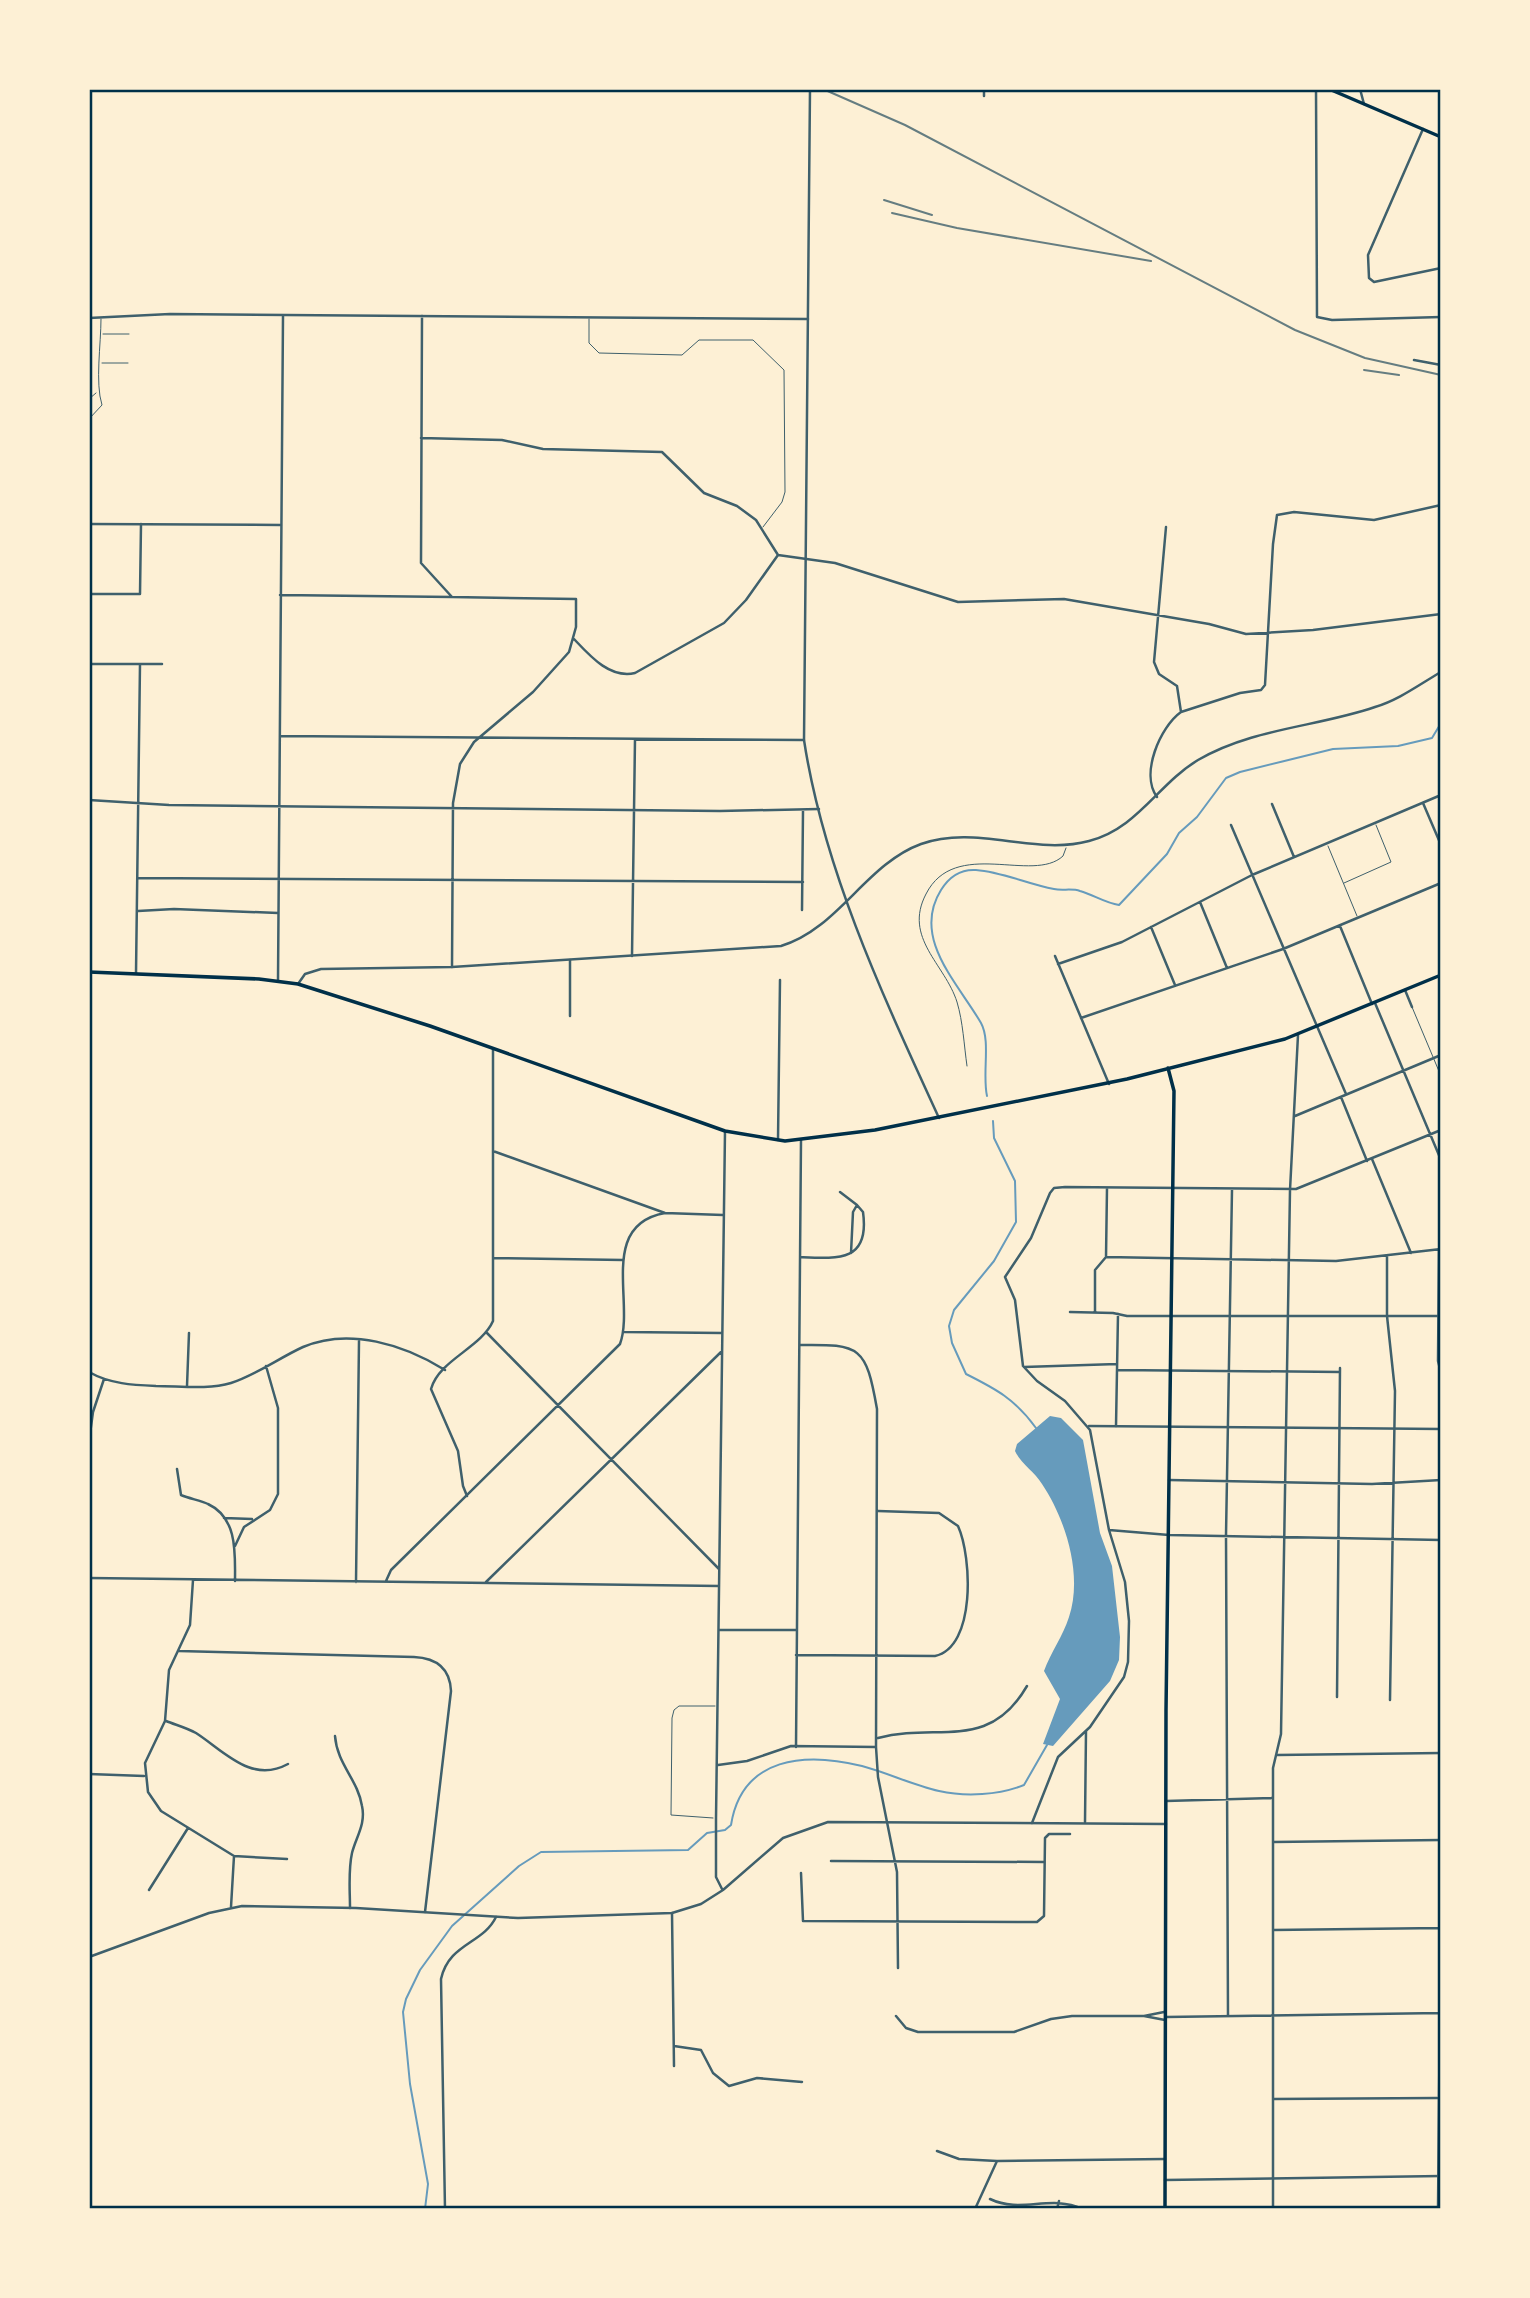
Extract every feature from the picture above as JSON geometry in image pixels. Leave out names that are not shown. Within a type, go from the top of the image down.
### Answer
[{"type":"main road","points":[[1329,89],[1441,137]]},
{"type":"main road","points":[[89,971],[298,984],[725,1131],[778,1140],[801,1140],[939,1118],[1109,1084],[1298,1035],[1439,976]]},
{"type":"main road","points":[[1165,2209],[1166,1801],[1174,1091],[1168,1068]]},
{"type":"street","points":[[810,89],[804,740],[819,809],[871,967],[939,1118]]},
{"type":"street","points":[[984,89],[984,96]]},
{"type":"street","points":[[1316,89],[1318,319],[1441,317]]},
{"type":"street","points":[[1360,89],[1364,104]]},
{"type":"street","points":[[1423,129],[1366,263],[1369,278],[1374,282],[1441,268]]},
{"type":"street","points":[[89,318],[170,314],[808,319]]},
{"type":"street","points":[[278,981],[283,315]]},
{"type":"street","points":[[422,316],[420,559],[452,597]]},
{"type":"street","points":[[1414,360],[1441,365]]},
{"type":"street","points":[[421,438],[502,440],[543,450],[662,452],[704,493],[737,506],[763,527],[778,555]]},
{"type":"street","points":[[1157,797],[1151,782],[1157,749],[1166,729],[1181,712],[1264,688],[1278,515],[1294,512],[1374,520],[1441,505]]},
{"type":"street","points":[[89,524],[281,525]]},
{"type":"street","points":[[89,594],[140,594],[141,524]]},
{"type":"street","points":[[1166,527],[1154,667],[1158,674],[1177,686],[1181,712]]},
{"type":"street","points":[[778,555],[847,566],[958,602],[981,604],[1054,598],[1157,614],[1240,633],[1268,633],[1441,614]]},
{"type":"street","points":[[574,639],[601,664],[618,674],[640,671],[724,623],[746,600],[778,555]]},
{"type":"street","points":[[281,595],[576,598],[574,639],[569,652],[547,678],[479,738],[466,754],[458,772],[453,808],[452,967]]},
{"type":"street","points":[[89,664],[162,664]]},
{"type":"street","points":[[136,973],[140,664]]},
{"type":"street","points":[[298,984],[306,974],[321,969],[452,967],[781,946],[813,931],[897,857],[932,841],[980,838],[1035,845],[1066,845],[1107,835],[1131,820],[1190,766],[1219,749],[1262,734],[1376,707],[1441,672]]},
{"type":"street","points":[[280,736],[804,740]]},
{"type":"street","points":[[632,956],[635,738]]},
{"type":"street","points":[[1059,964],[1122,942],[1252,875],[1441,795]]},
{"type":"street","points":[[89,800],[279,806],[819,809]]},
{"type":"street","points":[[1423,803],[1441,845]]},
{"type":"street","points":[[1272,804],[1294,857]]},
{"type":"street","points":[[803,810],[803,910]]},
{"type":"street","points":[[1231,825],[1346,1094]]},
{"type":"street","points":[[138,878],[803,882]]},
{"type":"street","points":[[1081,1018],[1283,949],[1441,883]]},
{"type":"street","points":[[1200,902],[1227,968]]},
{"type":"street","points":[[138,911],[174,909],[278,913]]},
{"type":"street","points":[[1340,926],[1441,1160]]},
{"type":"street","points":[[1151,927],[1175,986]]},
{"type":"street","points":[[1055,956],[1109,1084]]},
{"type":"street","points":[[570,960],[570,1016]]},
{"type":"street","points":[[1439,976],[1441,983]]},
{"type":"street","points":[[778,1140],[780,981]]},
{"type":"street","points":[[1405,990],[1412,1007]]},
{"type":"street","points":[[1273,2209],[1273,1768],[1282,1734],[1288,1260],[1298,1035]]},
{"type":"street","points":[[467,1496],[463,1486],[460,1455],[432,1394],[433,1384],[486,1332],[493,1321],[493,1049]]},
{"type":"street","points":[[1294,1116],[1441,1055]]},
{"type":"street","points":[[1341,1097],[1367,1161]]},
{"type":"street","points":[[1032,1823],[1058,1756],[1086,1731],[1122,1681],[1128,1662],[1125,1582],[1109,1530],[1089,1426],[1065,1401],[1024,1367],[1020,1352],[1017,1309],[1006,1273],[1031,1238],[1054,1188],[1290,1190],[1441,1130]]},
{"type":"street","points":[[723,1890],[716,1877],[716,1819],[725,1131]]},
{"type":"street","points":[[796,1746],[801,1140]]},
{"type":"street","points":[[493,1150],[665,1213],[723,1215]]},
{"type":"street","points":[[1372,1159],[1411,1254]]},
{"type":"street","points":[[1095,1312],[1095,1270],[1106,1257],[1107,1188]]},
{"type":"street","points":[[1228,2016],[1226,1535],[1232,1190]]},
{"type":"street","points":[[800,1257],[841,1257],[851,1253],[859,1245],[863,1231],[863,1212],[840,1192]]},
{"type":"street","points":[[851,1253],[853,1212],[857,1205]]},
{"type":"street","points":[[386,1583],[391,1570],[620,1344],[623,1260],[627,1242],[636,1229],[655,1216],[665,1213]]},
{"type":"street","points":[[1106,1257],[1336,1261],[1440,1249],[1438,1361],[1441,1373]]},
{"type":"street","points":[[1387,1256],[1387,1316],[1394,1376],[1395,1428],[1390,1700]]},
{"type":"street","points":[[492,1258],[623,1260]]},
{"type":"street","points":[[1070,1312],[1171,1317],[1438,1316]]},
{"type":"street","points":[[1116,1426],[1118,1314]]},
{"type":"street","points":[[486,1332],[719,1570]]},
{"type":"street","points":[[622,1332],[722,1333]]},
{"type":"street","points":[[187,1387],[189,1333]]},
{"type":"street","points":[[89,1372],[126,1384],[187,1387],[227,1384],[315,1343],[359,1341],[400,1346],[445,1370]]},
{"type":"street","points":[[356,1583],[359,1341]]},
{"type":"street","points":[[800,1345],[846,1346],[856,1350],[865,1362],[878,1426],[876,1747],[878,1777],[895,1861],[898,1968]]},
{"type":"street","points":[[485,1584],[721,1352]]},
{"type":"street","points":[[1024,1367],[1117,1364]]},
{"type":"street","points":[[234,1581],[235,1546],[242,1529],[270,1510],[278,1494],[278,1408],[266,1367]]},
{"type":"street","points":[[1117,1370],[1287,1373],[1340,1370],[1337,1698]]},
{"type":"street","points":[[89,1441],[93,1412],[104,1379]]},
{"type":"street","points":[[1089,1426],[1441,1429]]},
{"type":"street","points":[[177,1469],[181,1494],[213,1506],[225,1518],[235,1546]]},
{"type":"street","points":[[1169,1480],[1441,1480]]},
{"type":"street","points":[[796,1655],[934,1657],[953,1648],[961,1632],[967,1580],[961,1532],[951,1518],[929,1512],[878,1511]]},
{"type":"street","points":[[225,1518],[253,1519]]},
{"type":"street","points":[[1109,1530],[1169,1535],[1441,1540]]},
{"type":"street","points":[[89,1578],[719,1586]]},
{"type":"street","points":[[192,1580],[190,1625],[168,1678],[165,1721],[146,1759],[144,1776],[148,1792],[156,1805],[234,1856],[287,1859]]},
{"type":"street","points":[[719,1630],[796,1630]]},
{"type":"street","points":[[178,1651],[414,1657],[435,1661],[446,1672],[451,1690],[425,1912]]},
{"type":"street","points":[[89,1681],[89,1697]]},
{"type":"street","points":[[877,1738],[901,1734],[972,1731],[1006,1714],[1027,1686]]},
{"type":"street","points":[[165,1721],[198,1735],[220,1754],[241,1765],[264,1770],[278,1769],[288,1764]]},
{"type":"street","points":[[1085,1823],[1086,1731]]},
{"type":"street","points":[[335,1736],[338,1756],[357,1790],[363,1810],[362,1826],[351,1861],[350,1908]]},
{"type":"street","points":[[717,1765],[747,1761],[779,1748],[796,1746],[876,1747]]},
{"type":"street","points":[[1277,1755],[1441,1753]]},
{"type":"street","points":[[89,1774],[144,1776]]},
{"type":"street","points":[[1166,1801],[1273,1798]]},
{"type":"street","points":[[89,1957],[230,1907],[368,1908],[496,1917],[672,1913],[701,1904],[723,1890],[768,1848],[795,1831],[828,1822],[1166,1824]]},
{"type":"street","points":[[149,1890],[188,1828]]},
{"type":"street","points":[[801,1873],[802,1920],[1042,1921],[1046,1836],[1070,1834]]},
{"type":"street","points":[[1273,1842],[1441,1840]]},
{"type":"street","points":[[230,1907],[234,1856]]},
{"type":"street","points":[[831,1861],[1044,1862]]},
{"type":"street","points":[[1438,2209],[1441,1887]]},
{"type":"street","points":[[672,1913],[674,2066]]},
{"type":"street","points":[[445,2209],[440,1979],[454,1952],[489,1927],[496,1917]]},
{"type":"street","points":[[1273,1930],[1440,1928]]},
{"type":"street","points":[[896,2016],[904,2026],[915,2032],[1004,2033],[1024,2031],[1062,2017],[1440,2013]]},
{"type":"street","points":[[1144,2016],[1165,2016]]},
{"type":"street","points":[[674,2046],[701,2050],[713,2073],[729,2086],[757,2078],[802,2082]]},
{"type":"street","points":[[1273,2099],[1440,2098]]},
{"type":"street","points":[[937,2151],[962,2160],[1165,2159]]},
{"type":"street","points":[[975,2209],[997,2161]]},
{"type":"street","points":[[1165,2180],[1439,2176]]},
{"type":"street","points":[[990,2199],[1019,2207],[1059,2201],[1082,2209]]},
{"type":"street","points":[[1057,2209],[1059,2201]]},
{"type":"lane","points":[[89,419],[102,407],[98,391],[102,317]]},
{"type":"lane","points":[[589,317],[589,342],[599,353],[682,355],[699,340],[752,340],[760,344],[784,370],[785,492],[782,502],[763,527]]},
{"type":"lane","points":[[101,334],[129,334]]},
{"type":"lane","points":[[101,362],[128,363]]},
{"type":"lane","points":[[89,400],[98,391]]},
{"type":"lane","points":[[1344,883],[1391,862],[1375,823]]},
{"type":"lane","points":[[1327,843],[1358,918]]},
{"type":"lane","points":[[967,1066],[956,1000],[920,934],[924,897],[953,868],[977,864],[1052,863],[1063,856],[1066,845]]},
{"type":"lane","points":[[1412,1007],[1441,1076]]},
{"type":"lane","points":[[716,1819],[671,1815],[672,1718],[674,1710],[679,1706],[718,1706]]},
{"type":"water","points":[[1050,1416],[1061,1418],[1083,1440],[1100,1533],[1112,1566],[1120,1637],[1119,1660],[1110,1681],[1053,1746],[1043,1744],[1060,1699],[1044,1671],[1069,1617],[1073,1601],[1073,1566],[1065,1531],[1051,1498],[1015,1451],[1017,1444]]},
{"type":"waterway","points":[[987,1096],[984,1030],[950,976],[934,943],[931,925],[933,908],[948,881],[960,872],[986,871],[1054,889],[1077,890],[1119,905],[1167,854],[1179,833],[1197,817],[1226,778],[1240,772],[1333,749],[1398,746],[1432,738],[1441,723]]},
{"type":"waterway","points":[[993,1121],[994,1138],[1015,1181],[1016,1222],[994,1261],[954,1310],[949,1326],[952,1343],[966,1374],[1004,1396],[1020,1409],[1036,1428]]},
{"type":"waterway","points":[[425,2209],[428,2184],[410,2084],[403,2012],[406,1999],[420,1970],[452,1926],[519,1866],[541,1852],[688,1850],[707,1833],[725,1830],[731,1825],[737,1802],[748,1785],[763,1772],[780,1764],[799,1760],[841,1762],[862,1766],[939,1791],[982,1794],[1024,1785],[1047,1745]]},
{"type":"railway","points":[[823,89],[905,125],[1295,330],[1365,358],[1441,375]]},
{"type":"railway","points":[[884,200],[932,215]]},
{"type":"railway","points":[[892,213],[957,228],[1151,261]]},
{"type":"railway","points":[[1364,370],[1399,375]]}]
